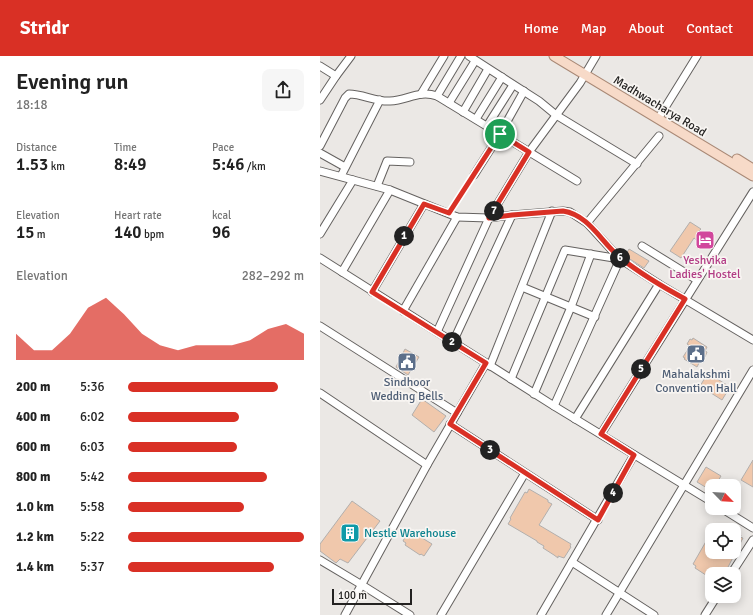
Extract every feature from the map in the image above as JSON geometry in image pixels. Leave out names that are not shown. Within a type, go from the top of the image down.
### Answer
[{"type":"main road","name":"Madhwacharya Road","points":[[554,56],[753,169]]},
{"type":"main road","name":"Madhwacharya Road","points":[[566,56],[586,73]]},
{"type":"main road","name":"Madhwacharya Road","points":[[660,116],[753,176]]},
{"type":"street","points":[[320,100],[351,56]]},
{"type":"street","points":[[421,94],[444,56]]},
{"type":"street","points":[[437,96],[461,56]]},
{"type":"street","points":[[437,332],[489,218],[529,152],[586,73],[596,56]]},
{"type":"street","points":[[660,116],[697,56]]},
{"type":"street","points":[[449,103],[472,58],[539,101],[556,115],[637,164]]},
{"type":"street","points":[[320,66],[336,76]]},
{"type":"street","points":[[463,112],[488,69]]},
{"type":"street","points":[[476,119],[502,78]]},
{"type":"street","points":[[487,126],[513,85]]},
{"type":"street","points":[[474,175],[500,134],[524,91]]},
{"type":"street","points":[[320,146],[347,95],[352,94],[390,101],[429,93],[437,96],[476,119],[577,181]]},
{"type":"street","points":[[340,176],[380,100]]},
{"type":"street","points":[[587,224],[659,136]]},
{"type":"street","points":[[320,153],[345,167]]},
{"type":"street","points":[[377,186],[387,161],[410,162]]},
{"type":"street","points":[[320,171],[390,190],[457,217],[489,218],[552,211],[570,212],[587,224],[620,258],[659,284],[753,340]]},
{"type":"street","points":[[320,234],[353,180]]},
{"type":"street","points":[[342,272],[390,190]]},
{"type":"street","points":[[601,434],[753,192]]},
{"type":"street","points":[[372,292],[424,204]]},
{"type":"street","points":[[346,615],[450,424],[488,364],[522,287],[552,211]]},
{"type":"street","points":[[453,342],[512,215]]},
{"type":"street","points":[[402,311],[457,217]]},
{"type":"street","points":[[642,246],[697,280]]},
{"type":"street","points":[[511,379],[546,297],[564,250],[620,258]]},
{"type":"street","points":[[534,394],[571,307],[591,254]]},
{"type":"street","points":[[320,258],[534,394],[705,498]]},
{"type":"street","points":[[554,406],[620,258]]},
{"type":"street","points":[[575,419],[659,284]]},
{"type":"street","points":[[522,287],[595,317]]},
{"type":"street","points":[[320,326],[457,412]]},
{"type":"street","points":[[606,615],[753,370]]},
{"type":"street","points":[[320,393],[427,465]]},
{"type":"street","points":[[450,424],[598,520]]},
{"type":"street","points":[[542,615],[634,455]]},
{"type":"street","points":[[441,615],[525,473]]},
{"type":"street","points":[[732,515],[753,528]]},
{"type":"street","points":[[736,567],[753,540]]},
{"type":"street","points":[[320,560],[410,615]]},
{"type":"street","points":[[572,562],[654,615]]},
{"type":"street","points":[[705,615],[713,603]]},
{"type":"path","points":[[449,213],[474,175]]},
{"type":"building","points":[[690,222],[701,229],[699,231],[712,240],[706,248],[694,238],[681,258],[670,251]]},
{"type":"building","points":[[629,249],[649,261],[644,268],[625,256]]},
{"type":"building","name":"Mahalakshmi Convention Hall","points":[[693,338],[707,347],[705,357],[703,355],[697,367],[683,357],[690,346],[687,344],[690,339],[692,340]]},
{"type":"building","name":"Sindhoor Wedding Bells","points":[[405,349],[419,357],[408,375],[396,367]]},
{"type":"building","points":[[708,373],[730,387],[722,400],[700,386]]},
{"type":"building","points":[[422,399],[446,416],[434,432],[412,415]]},
{"type":"building","points":[[753,460],[753,487],[741,480]]},
{"type":"building","points":[[706,467],[721,476],[719,479],[705,479],[705,487],[697,482]]},
{"type":"building","points":[[529,489],[552,504],[539,525],[571,544],[571,547],[564,558],[558,556],[558,558],[543,548],[544,546],[537,541],[508,524],[525,492],[527,493]]},
{"type":"building","name":"Nestle Warehouse","points":[[352,501],[380,521],[348,563],[340,559],[336,563],[320,551],[320,544]]},
{"type":"building","points":[[409,530],[432,544],[424,556],[405,545],[406,543],[403,541]]},
{"type":"building","points":[[705,543],[705,559],[732,559],[728,567],[705,567],[705,574],[695,568],[696,566],[693,564]]},
{"type":"place","name":"Yeshvika Ladies' Hostel","points":[[705,240]]},
{"type":"place","name":"Mahalakshmi Convention Hall","points":[[696,354]]},
{"type":"place","name":"Sindhoor Wedding Bells","points":[[407,362]]},
{"type":"place","name":"Nestle Warehouse","points":[[350,533]]},
{"type":"route","points":[[500,134],[529,152],[489,218],[563,211],[570,212],[587,224],[620,258],[685,299],[601,434],[634,455],[598,520],[450,424],[486,363],[372,292],[424,204],[449,213],[500,134]]}]
